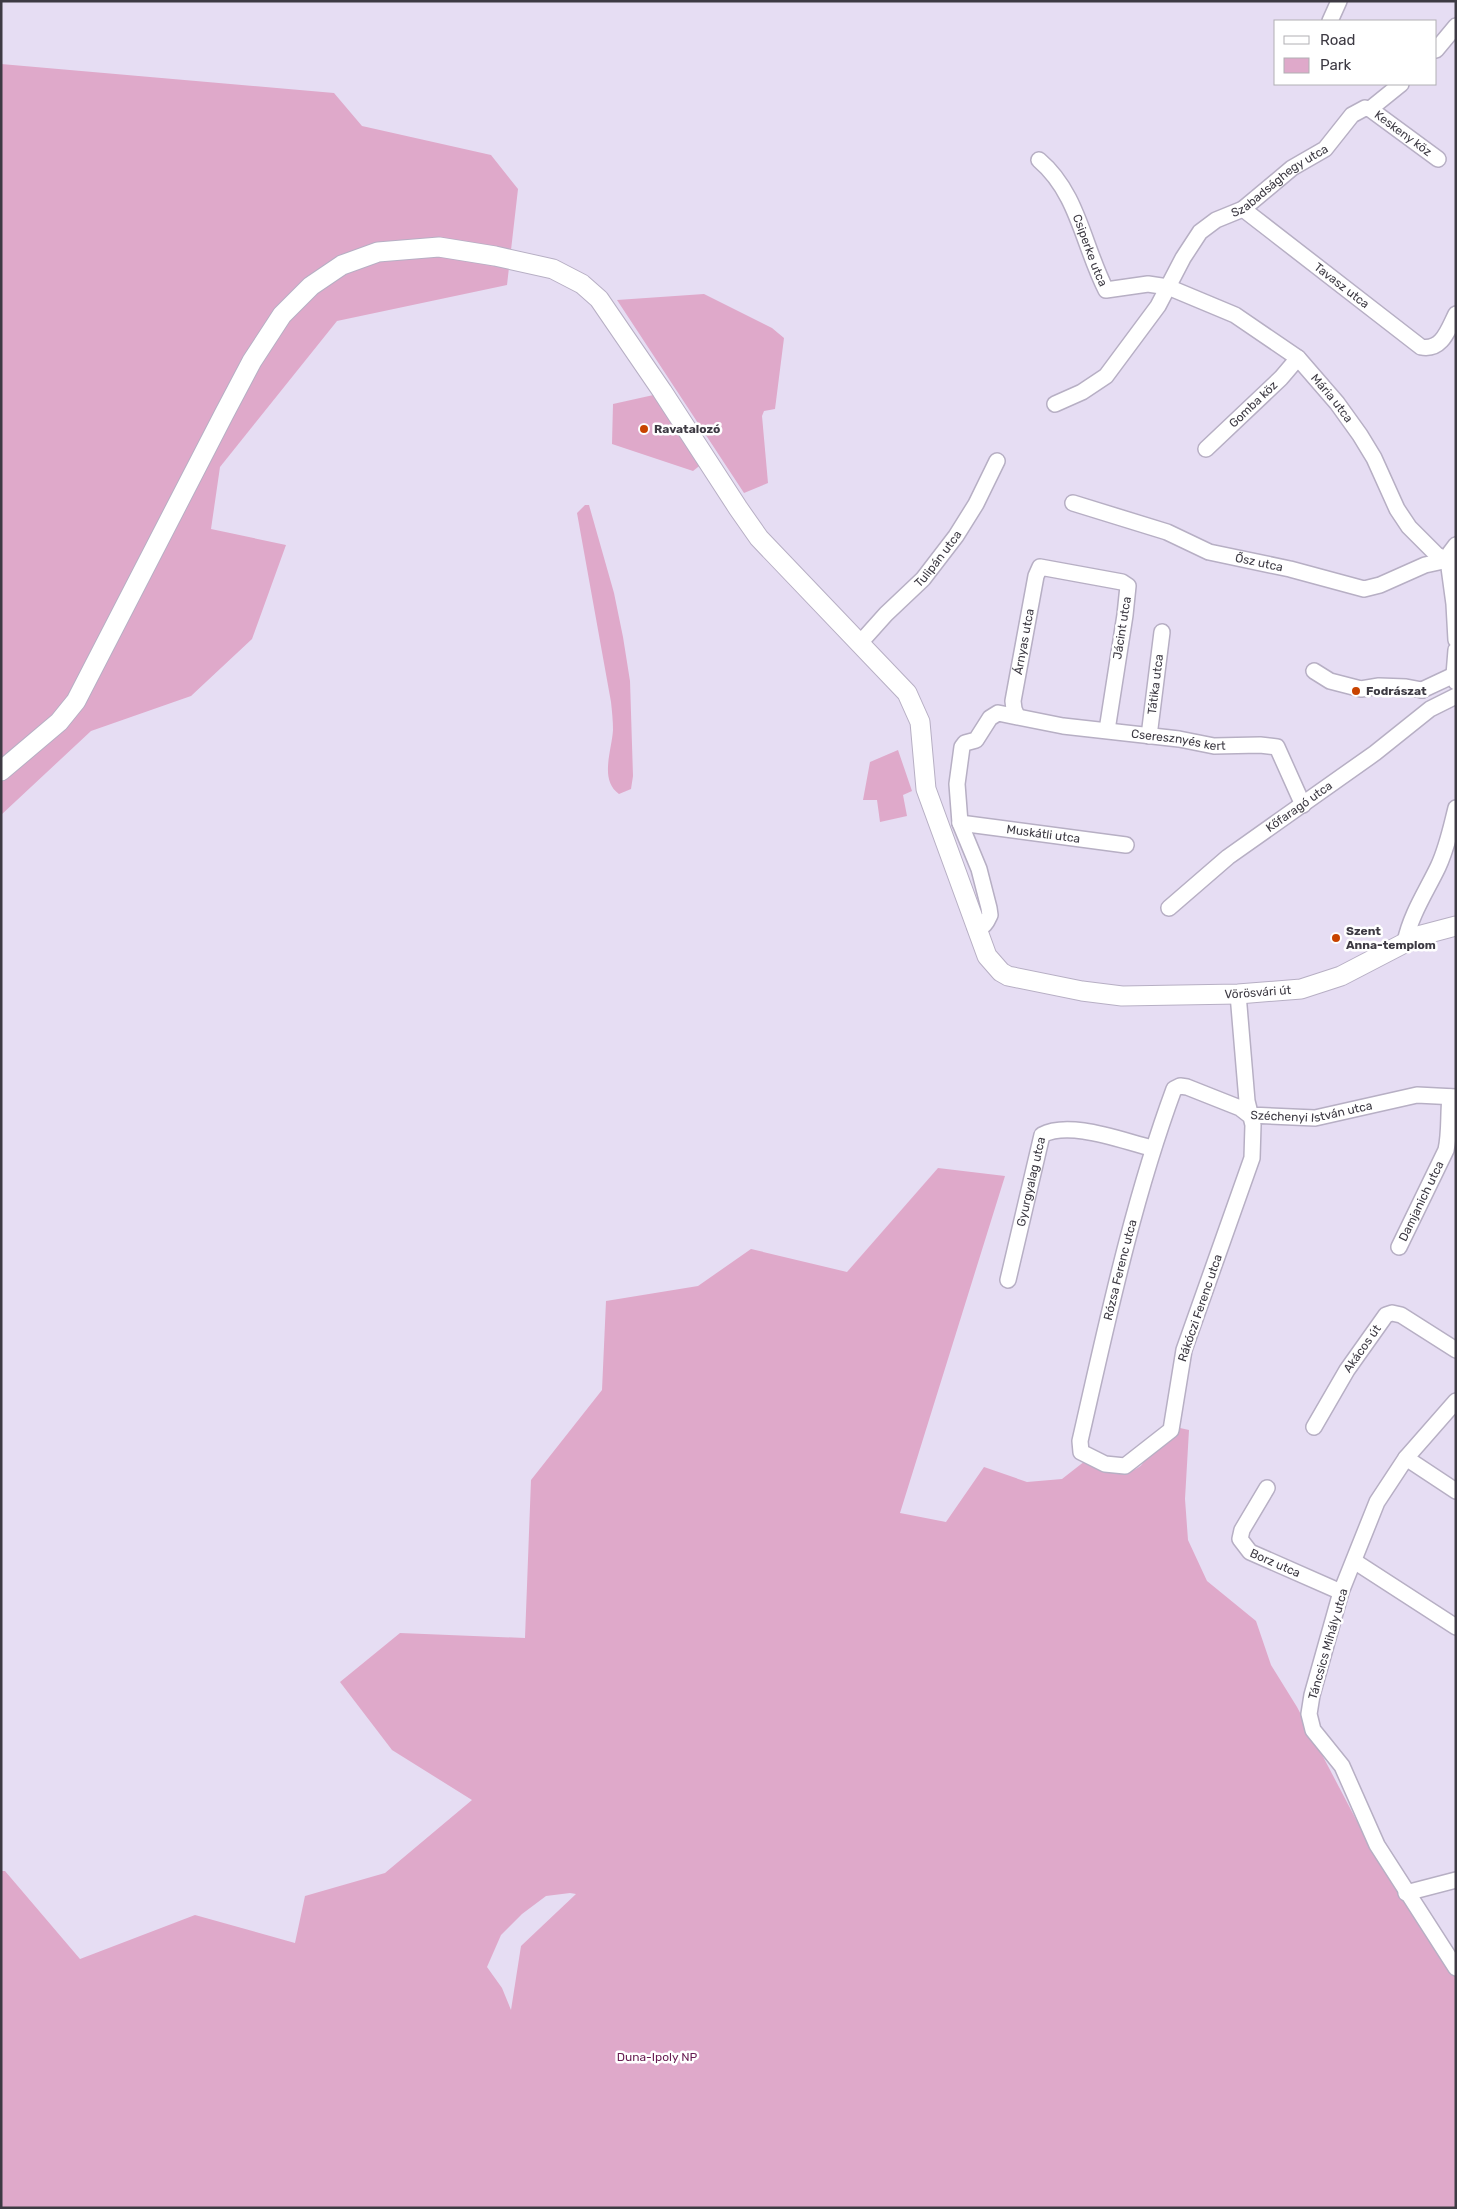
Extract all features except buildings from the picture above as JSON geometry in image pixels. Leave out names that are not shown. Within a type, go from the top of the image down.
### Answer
[{"type":"main road","name":"Vörösvári út","points":[[1,771],[59,722],[76,701],[252,361],[282,316],[311,286],[342,265],[378,252],[438,247],[467,251],[552,269],[582,284],[599,299],[760,538],[899,682],[907,693],[920,722],[926,789],[975,927],[987,956],[1001,972],[1008,976],[1048,984],[1122,996],[1238,994],[1300,989],[1328,980],[1405,942],[1456,926]]},
{"type":"street","points":[[1330,20],[1339,1]]},
{"type":"street","points":[[1437,49],[1456,26]]},
{"type":"street","name":"Szabadsághegy utca","points":[[1168,287],[1200,232],[1216,220],[1243,209],[1292,168],[1325,149],[1352,115],[1365,108],[1370,108],[1400,85]]},
{"type":"street","name":"Keskeny köz","points":[[1370,108],[1438,159]]},
{"type":"street","name":"Csiperke utca","points":[[1039,160],[1052,171],[1065,189],[1106,290],[1148,284],[1168,287]]},
{"type":"street","name":"Tavasz utca","points":[[1243,209],[1413,342],[1428,348],[1434,348],[1442,340],[1456,314]]},
{"type":"street","points":[[1055,404],[1082,392],[1106,376],[1148,322],[1168,287]]},
{"type":"street","name":"Mária utca","points":[[1168,287],[1235,315],[1298,358],[1338,403],[1360,435],[1374,458],[1397,509],[1409,527],[1437,555],[1448,560]]},
{"type":"street","name":"Gomba köz","points":[[1206,449],[1280,378],[1298,358]]},
{"type":"street","name":"Tulipán utca","points":[[860,643],[886,614],[923,578],[956,536],[976,504],[997,461]]},
{"type":"street","name":"Ősz utca","points":[[1073,504],[1167,532],[1209,552],[1290,569],[1364,589],[1380,585],[1424,565],[1448,560]]},
{"type":"street","points":[[1456,545],[1450,553],[1448,560],[1454,604],[1456,640]]},
{"type":"street","name":"Árnyas utca","points":[[1017,716],[1014,709],[1014,693],[1033,590],[1040,567]]},
{"type":"street","name":"Jácint utca","points":[[1040,567],[1122,582],[1128,586],[1107,730]]},
{"type":"street","name":"Tátika utca","points":[[1149,736],[1162,632]]},
{"type":"street","points":[[1314,671],[1330,681],[1361,689],[1379,686],[1406,687],[1422,690],[1455,679],[1456,650]]},
{"type":"street","points":[[1422,690],[1430,709]]},
{"type":"street","name":"Kőfaragó utca","points":[[1169,908],[1228,857],[1303,805],[1421,718],[1430,709],[1456,696]]},
{"type":"street","name":"Cseresznyés kert","points":[[960,822],[957,784],[962,747],[965,743],[976,740],[994,715],[1006,713],[1063,726],[1107,730],[1214,746],[1260,745],[1277,747],[1303,805]]},
{"type":"street","points":[[1405,942],[1416,908],[1438,867],[1446,846],[1456,808]]},
{"type":"street","points":[[960,822],[979,868],[990,915],[984,925],[975,927]]},
{"type":"street","name":"Muskátli utca","points":[[960,822],[1126,845]]},
{"type":"street","name":"Rákóczi Ferenc utca","points":[[1081,1452],[1105,1464],[1126,1466],[1171,1430],[1184,1350],[1252,1158],[1253,1125],[1246,1101],[1238,994]]},
{"type":"street","name":"Széchenyi István utca","points":[[1174,1090],[1180,1086],[1187,1087],[1235,1105],[1249,1115],[1315,1118],[1417,1096],[1453,1097]]},
{"type":"street","name":"Rózsa Ferenc utca","points":[[1081,1452],[1080,1441],[1113,1295],[1152,1148],[1174,1090]]},
{"type":"street","name":"Damjanich utca","points":[[1399,1247],[1446,1150],[1450,1135],[1448,1117],[1453,1097]]},
{"type":"street","name":"Gyurgyalag utca","points":[[1008,1280],[1042,1135],[1058,1129],[1083,1131],[1152,1148]]},
{"type":"street","name":"Akácos út","points":[[1314,1427],[1347,1370],[1386,1315],[1392,1313],[1401,1315],[1456,1350]]},
{"type":"street","name":"Táncsics Mihály utca","points":[[1456,1401],[1406,1458],[1377,1502],[1341,1592],[1312,1694],[1309,1714],[1313,1730],[1342,1766],[1378,1845],[1406,1893],[1456,1968]]},
{"type":"street","points":[[1406,1458],[1456,1491]]},
{"type":"street","name":"Borz utca","points":[[1267,1488],[1242,1530],[1240,1538],[1244,1545],[1250,1552],[1341,1592]]},
{"type":"street","points":[[1354,1561],[1456,1627]]},
{"type":"street","points":[[1406,1893],[1456,1880]]},
{"type":"green space","points":[[1,64],[334,93],[362,126],[491,155],[518,189],[507,285],[337,321],[220,467],[211,529],[286,545],[252,639],[191,696],[91,731],[1,815]]},
{"type":"green space","points":[[704,294],[772,328],[784,338],[775,409],[764,411],[762,416],[768,483],[744,493],[617,300]]},
{"type":"green space","points":[[658,394],[703,463],[693,471],[612,444],[613,404]]},
{"type":"green space","points":[[585,505],[589,505],[614,593],[630,681],[633,776],[631,789],[619,794],[609,781],[608,764],[613,730],[611,702],[577,513]]},
{"type":"green space","points":[[898,750],[912,791],[903,795],[907,816],[880,822],[877,800],[863,800],[870,762]]},
{"type":"green space","name":"Duna-Ipoly NP","points":[[938,1168],[1005,1176],[900,1513],[946,1522],[984,1467],[1027,1482],[1062,1479],[1085,1461],[1112,1472],[1125,1473],[1132,1471],[1141,1466],[1149,1454],[1170,1440],[1180,1428],[1189,1430],[1185,1499],[1188,1540],[1207,1581],[1256,1621],[1271,1665],[1297,1707],[1371,1848],[1456,1974],[1456,2208],[1,2208],[1,1871],[5,1871],[80,1959],[195,1915],[295,1943],[305,1896],[385,1873],[472,1800],[392,1750],[340,1682],[400,1633],[525,1638],[531,1480],[602,1390],[606,1301],[698,1286],[751,1249],[847,1272]],"holes":[[[576,1894],[521,1946],[511,2010],[502,1988],[487,1967],[501,1935],[522,1914],[546,1896]]]},
{"type":"place","name":"Ravatalozó","points":[[644,429]]},
{"type":"place","name":"Fodrászat","points":[[1356,691]]},
{"type":"place","name":"Szent Anna-templom","points":[[1336,938]]}]
